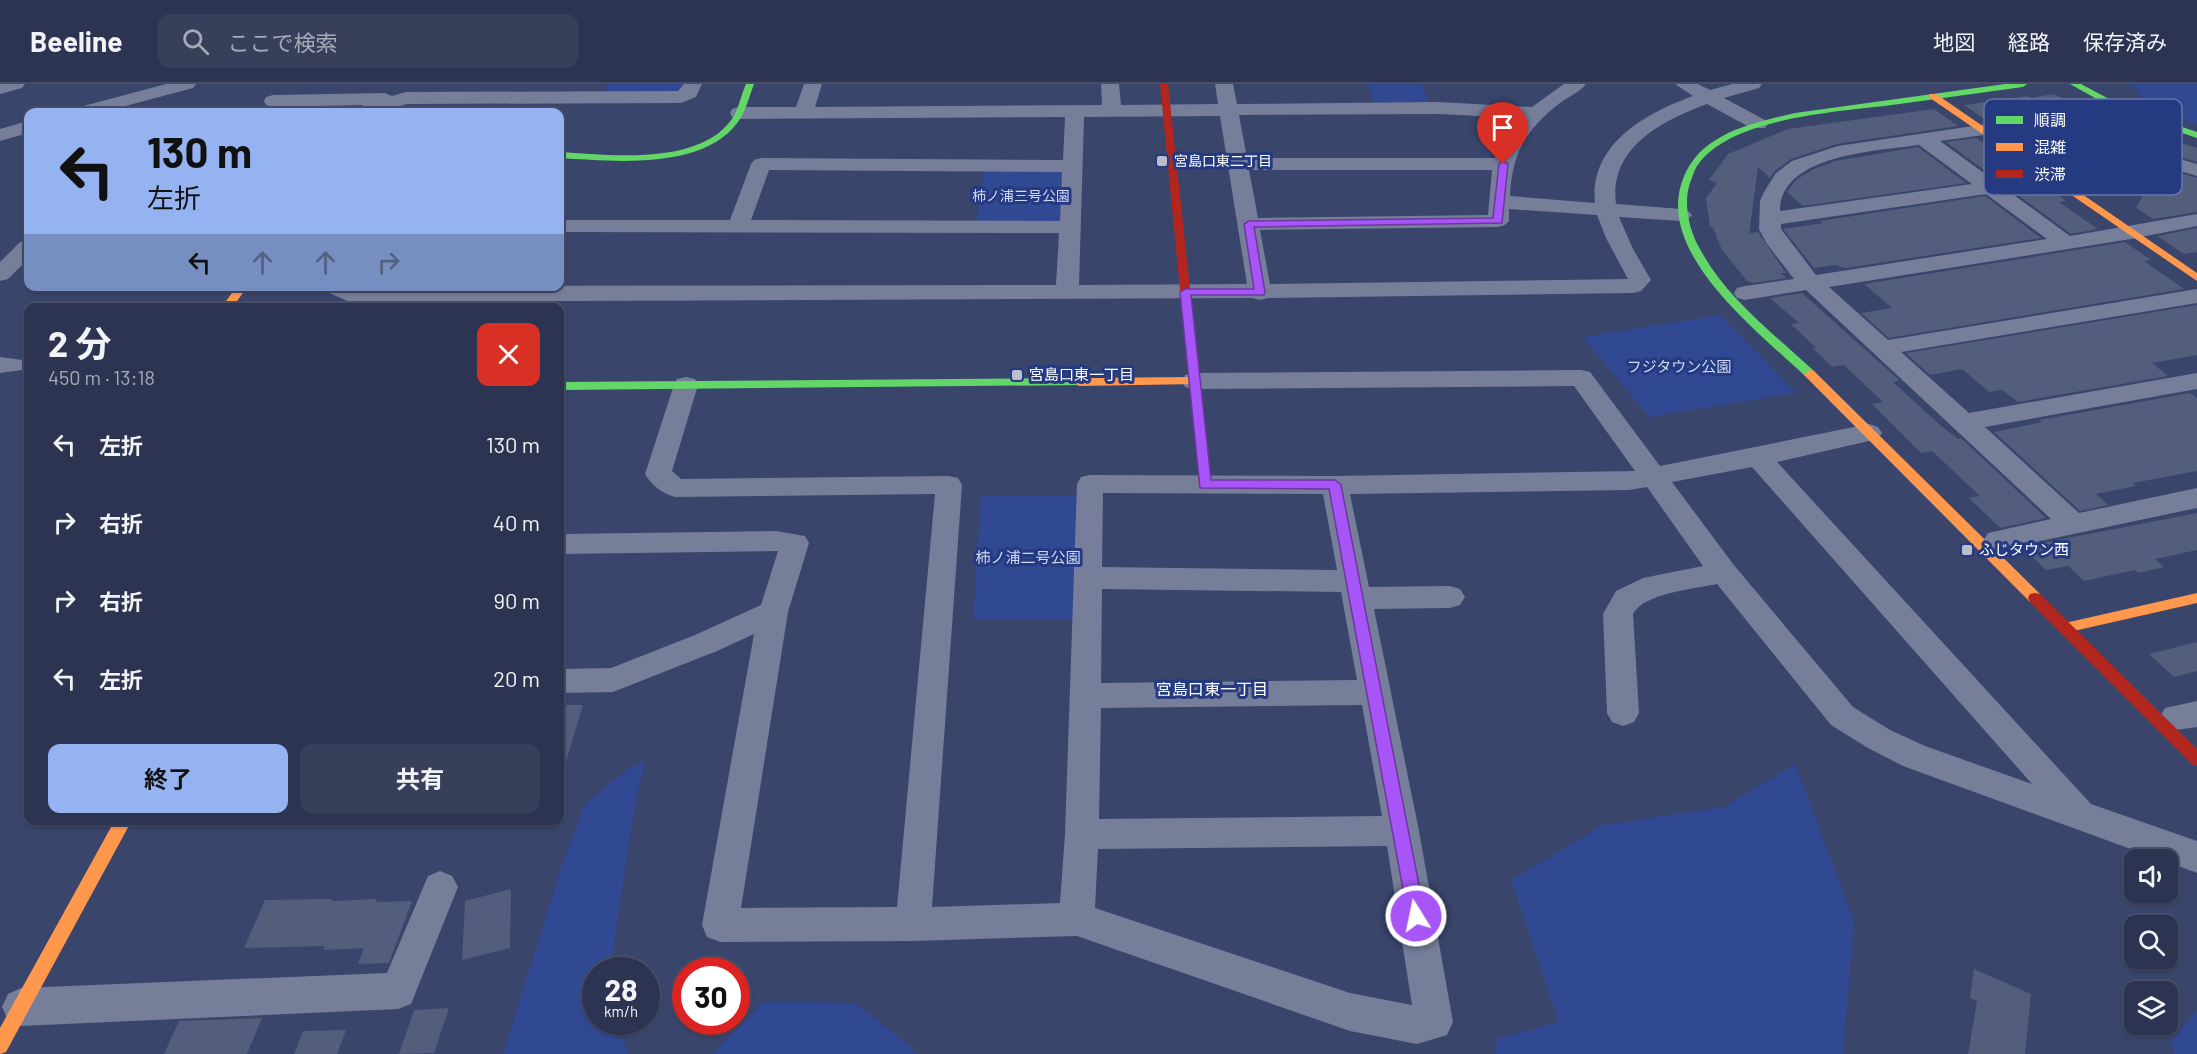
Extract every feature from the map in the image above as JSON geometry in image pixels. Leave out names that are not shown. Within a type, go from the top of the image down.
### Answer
[{"type":"street","points":[[0,88],[16,84]]},
{"type":"street","points":[[97,108],[187,84]]},
{"type":"street","points":[[273,101],[681,97],[689,93],[693,84]]},
{"type":"street","points":[[564,155],[647,156],[685,150],[722,133],[732,125],[750,84]]},
{"type":"street","points":[[804,112],[813,84]]},
{"type":"street","points":[[1110,84],[1112,111]]},
{"type":"street","points":[[1164,84],[1205,484]]},
{"type":"street","points":[[1224,84],[1260,292]]},
{"type":"street","points":[[1249,224],[1498,221],[1503,164],[1508,149],[1555,97],[1577,84]]},
{"type":"street","points":[[1684,84],[1758,124]]},
{"type":"street","points":[[342,291],[350,295],[714,295],[1260,292],[1633,286],[1640,280],[1620,243],[1607,210],[1604,191],[1608,172],[1628,141],[1656,118],[1678,107],[1753,84]]},
{"type":"street","points":[[2023,84],[1791,116],[1758,124],[1719,141],[1696,162],[1683,186],[1681,215],[1692,247],[1716,281],[2197,759]]},
{"type":"street","points":[[2074,84],[2102,99]]},
{"type":"street","points":[[1933,96],[1984,132]]},
{"type":"street","points":[[373,108],[406,98]]},
{"type":"street","points":[[739,113],[1438,108],[1539,113]]},
{"type":"street","points":[[1067,292],[1075,111]]},
{"type":"street","points":[[0,135],[24,128]]},
{"type":"street","points":[[1984,130],[1838,153],[1799,165],[1783,177],[1774,192],[1770,201],[1770,229],[1775,240],[1810,282],[2073,523]]},
{"type":"street","points":[[2182,130],[2197,135]]},
{"type":"street","points":[[1925,140],[1984,184]]},
{"type":"street","points":[[739,225],[761,164],[1072,166]]},
{"type":"street","points":[[1238,164],[1503,164]]},
{"type":"street","points":[[2182,166],[2197,170]]},
{"type":"street","points":[[1770,219],[1984,189]]},
{"type":"street","points":[[2000,195],[2066,243]]},
{"type":"street","points":[[2076,195],[2197,278]]},
{"type":"street","points":[[1500,202],[1681,215]]},
{"type":"street","points":[[1745,293],[2131,233],[2197,220]]},
{"type":"street","points":[[564,226],[1070,227]]},
{"type":"street","points":[[0,241],[24,244]]},
{"type":"street","points":[[0,274],[24,249]]},
{"type":"street","points":[[230,303],[239,291]]},
{"type":"street","points":[[1882,348],[2197,296]]},
{"type":"street","points":[[564,386],[1581,378],[1723,572],[1842,716],[1879,739],[1914,756],[2197,857]]},
{"type":"street","points":[[1963,423],[2197,381]]},
{"type":"street","points":[[686,385],[658,474],[675,488],[949,485],[913,924]]},
{"type":"street","points":[[1077,919],[1082,834],[1090,484],[1335,485],[1629,480],[1758,457],[1869,433]]},
{"type":"street","points":[[1758,457],[2080,816]]},
{"type":"street","points":[[564,544],[776,541],[795,543],[773,612],[720,925],[913,924],[1077,919],[1350,1012],[1417,1025],[1434,1022],[1402,831],[1335,485]]},
{"type":"street","points":[[1998,540],[2197,498]]},
{"type":"street","points":[[1623,713],[1618,614],[1626,599],[1643,589],[1723,572]]},
{"type":"street","points":[[1088,578],[1355,590],[1449,597]]},
{"type":"street","points":[[2065,628],[2197,598]]},
{"type":"street","points":[[564,681],[614,680],[706,644],[773,612]]},
{"type":"street","points":[[1085,696],[1375,692]]},
{"type":"street","points":[[0,1046],[121,825]]},
{"type":"street","points":[[1082,834],[1402,831]]},
{"type":"street","points":[[21,1007],[398,991],[440,887]]},
{"type":"green space","points":[[608,84],[684,84],[680,93],[603,93]]},
{"type":"green space","points":[[1367,84],[1421,84],[1429,102],[1375,103]]},
{"type":"green space","points":[[2127,84],[2197,84],[2197,124],[2182,119],[2182,99],[2142,99],[2135,87]]},
{"type":"green space","name":"柿ノ浦三号公園","points":[[984,170],[1064,171],[1061,221],[977,221]]},
{"type":"green space","name":"フジタウン公園","points":[[1721,315],[1796,393],[1649,417],[1583,337]]},
{"type":"green space","name":"柿ノ浦二号公園","points":[[1078,495],[1079,619],[973,620],[981,496]]},
{"type":"green space","points":[[645,762],[635,804],[612,957],[582,957],[582,1035],[620,1035],[629,1054],[503,1054],[563,862],[585,804],[629,768]]},
{"type":"green space","points":[[1795,764],[1854,921],[1843,1054],[1494,1054],[1497,1039],[1559,1022],[1511,880],[1603,825],[1724,807]]},
{"type":"green space","points":[[764,1001],[855,1003],[911,1047],[915,1054],[712,1054],[731,1035],[750,1035],[750,1015]]},
{"type":"green space","points":[[2197,1011],[2197,1054],[2175,1054],[2171,1042]]},
{"type":"building","points":[[2054,94],[2064,99],[2006,99],[2027,96],[2031,98]]},
{"type":"building","points":[[1984,102],[1984,119],[1964,105]]},
{"type":"building","points":[[1934,109],[1958,126],[1837,144],[1791,159],[1775,171],[1770,178],[1758,167],[1749,234],[1758,232],[1786,273],[1781,273],[1786,278],[1753,283],[1747,281],[1722,250],[1713,228],[1710,227],[1706,198],[1717,183],[1709,180],[1728,154],[1788,129]]},
{"type":"building","points":[[1976,138],[1984,144],[1984,170],[1946,142]]},
{"type":"building","points":[[2182,143],[2197,148],[2197,162],[2182,158]]},
{"type":"building","points":[[1918,147],[1966,183],[1803,206],[1787,192],[1797,179],[1835,161]]},
{"type":"building","points":[[2182,173],[2197,178],[2197,212],[2153,219],[2136,208],[2143,195],[2182,195]]},
{"type":"building","points":[[2018,195],[2057,195],[2066,201],[2059,202],[2098,229],[2071,234]]},
{"type":"building","points":[[1985,196],[2041,238],[1846,268],[1835,265],[1814,268],[1783,229],[1823,223],[1820,221]]},
{"type":"building","points":[[2197,228],[2197,252],[2184,254],[2157,236]]},
{"type":"building","points":[[2125,242],[2151,260],[2144,261],[2184,289],[1889,338],[1861,313],[1892,308],[1864,284]]},
{"type":"building","points":[[1802,293],[1899,380],[1893,382],[1940,425],[1958,439],[1961,438],[2046,518],[2001,528],[1996,524],[1969,498],[1980,496],[1932,451],[1921,453],[1872,404],[1883,402],[1844,365],[1832,367],[1791,324],[1799,323],[1770,298]]},
{"type":"building","points":[[2197,305],[2197,355],[2152,363],[2168,376],[2018,402],[2002,390],[1989,392],[1962,369],[1930,375],[1906,353]]},
{"type":"building","points":[[2190,393],[2197,398],[2197,471],[2133,483],[2136,486],[2096,494],[2108,505],[2080,511],[1994,432],[2042,422],[2039,420]]},
{"type":"building","points":[[2197,513],[2197,550],[2155,559],[2164,567],[2138,573],[2135,570],[2084,581],[2068,566],[2046,570],[2022,547]]},
{"type":"building","points":[[2197,642],[2197,671],[2174,677],[2149,654]]},
{"type":"building","points":[[564,705],[583,705],[565,765]]},
{"type":"building","points":[[511,889],[510,948],[462,960],[465,901]]},
{"type":"building","points":[[332,899],[332,901],[377,899],[376,902],[412,901],[389,963],[358,964],[364,948],[323,950],[325,946],[244,948],[265,900]]},
{"type":"building","points":[[1974,969],[2031,994],[2025,1054],[1968,1054],[1977,1001],[1970,998]]},
{"type":"building","points":[[449,1008],[434,1053],[399,1054],[414,1010]]},
{"type":"building","points":[[262,1018],[247,1054],[164,1054],[179,1021]]},
{"type":"building","points":[[346,1030],[337,1054],[294,1054],[303,1031]]},
{"type":"traffic: fast","points":[[564,155],[652,157],[698,147],[717,137],[733,123],[750,84]]},
{"type":"traffic: fast","points":[[1810,374],[1722,288],[1694,248],[1687,232],[1682,207],[1683,190],[1692,166],[1710,147],[1735,133],[1795,115],[2023,84]]},
{"type":"traffic: fast","points":[[2074,84],[2102,99]]},
{"type":"traffic: fast","points":[[2182,130],[2197,135]]},
{"type":"traffic: fast","points":[[564,386],[1079,382]]},
{"type":"traffic: slow","points":[[1933,96],[1984,131]]},
{"type":"traffic: slow","points":[[2077,195],[2197,278]]},
{"type":"traffic: slow","points":[[230,303],[239,291]]},
{"type":"traffic: slow","points":[[1810,374],[2035,598]]},
{"type":"traffic: slow","points":[[1079,382],[1194,381]]},
{"type":"traffic: slow","points":[[2065,628],[2197,598]]},
{"type":"traffic: slow","points":[[0,1046],[121,825]]},
{"type":"traffic: jam","points":[[1164,84],[1205,484]]},
{"type":"traffic: jam","points":[[2035,598],[2197,759]]},
{"type":"place","name":"宮島口東二丁目","points":[[1162,161]]},
{"type":"place","name":"宮島口東一丁目","points":[[1017,375]]},
{"type":"place","name":"ふじタウン西","points":[[1967,550]]},
{"type":"district","name":"宮島口東一丁目","points":[[1212,689]]},
{"type":"route","points":[[1416,916],[1402,831],[1335,485],[1205,484],[1185,292],[1260,292],[1249,224],[1498,221],[1503,164]]}]
